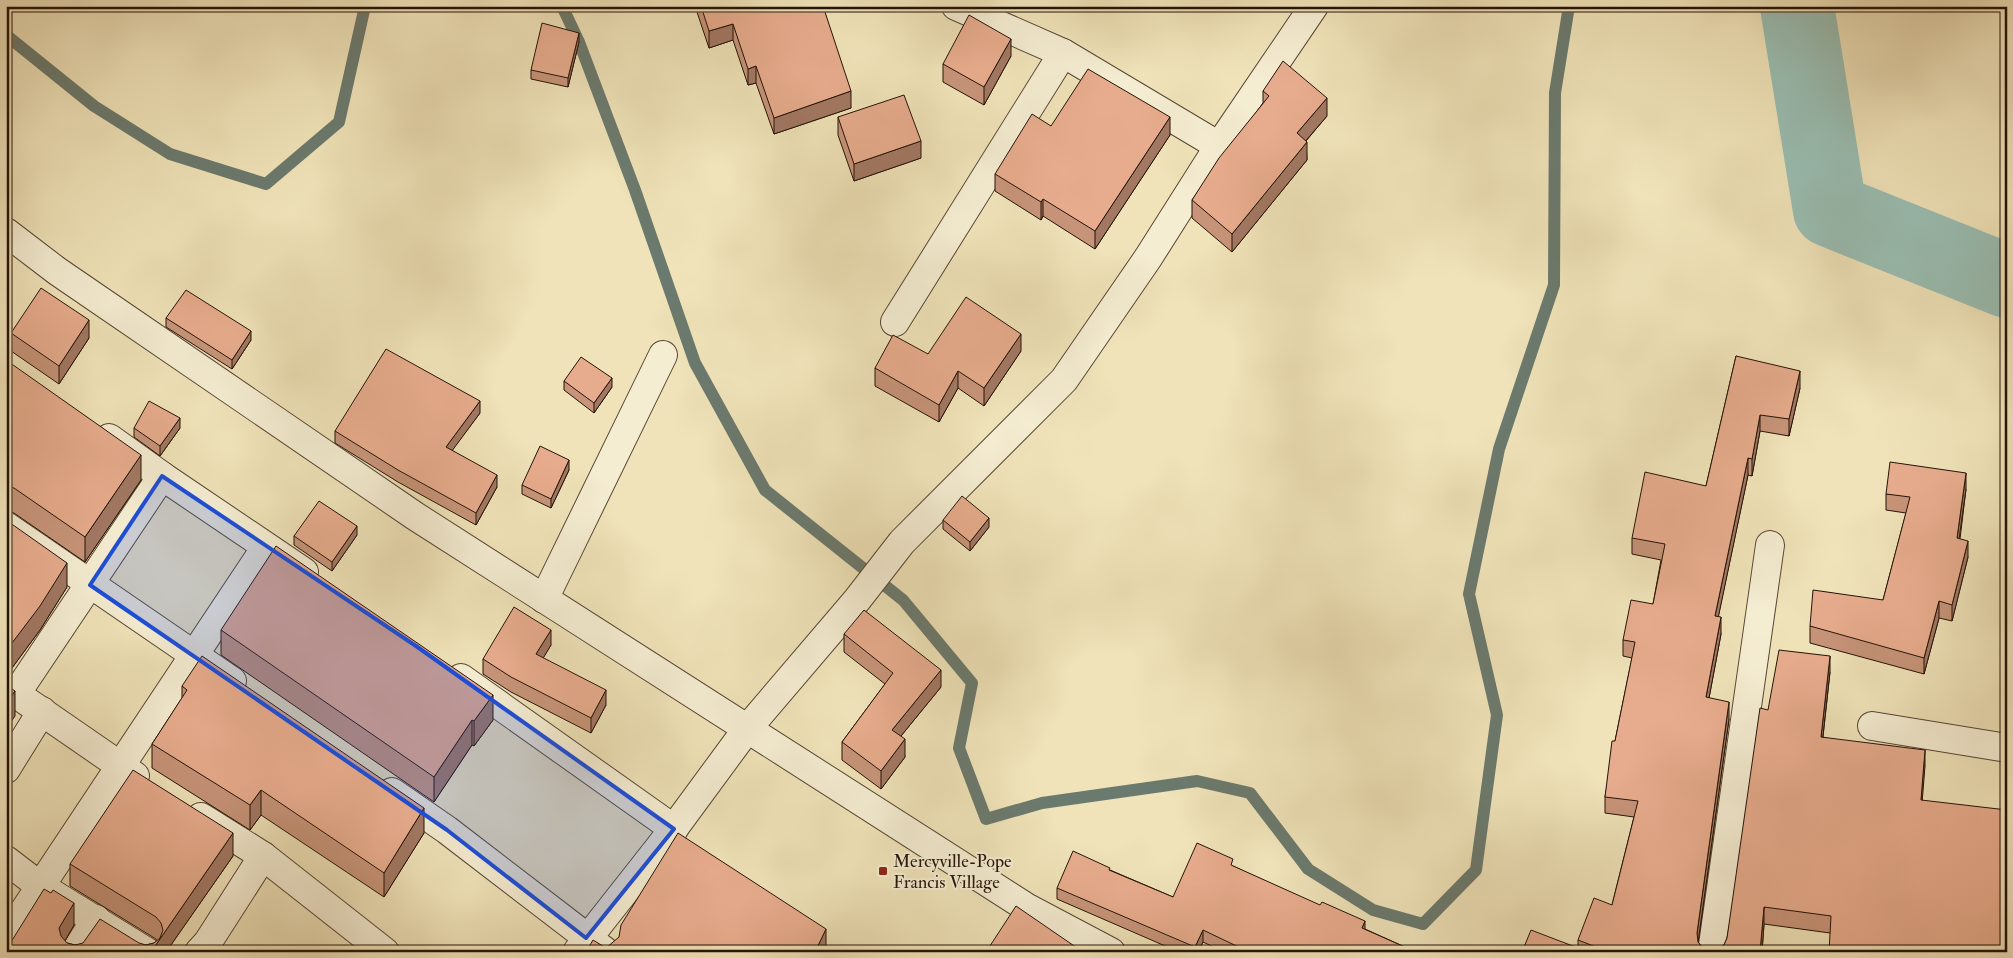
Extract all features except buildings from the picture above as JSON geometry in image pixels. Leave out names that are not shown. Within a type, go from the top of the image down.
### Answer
[{"type":"street","points":[[956,6],[1062,54],[1219,146]]},
{"type":"street","points":[[373,779],[447,830],[589,947],[747,729],[857,600],[902,542],[1064,380],[1148,258],[1219,146],[1314,6]]},
{"type":"street","points":[[895,322],[1062,54]]},
{"type":"street","points":[[6,232],[57,272],[407,511],[1026,907],[1111,952]]},
{"type":"street","points":[[544,599],[663,355]]},
{"type":"street","points":[[92,426],[324,586]]},
{"type":"street","points":[[153,787],[119,766],[11,691],[90,585],[162,476]]},
{"type":"street","points":[[6,526],[251,694]]},
{"type":"street","points":[[1712,952],[1770,545]]},
{"type":"street","points":[[6,938],[266,547]]},
{"type":"street","points":[[440,663],[674,829]]},
{"type":"street","points":[[6,769],[42,711]]},
{"type":"street","points":[[1872,726],[2007,748]]},
{"type":"street","points":[[178,803],[263,856],[385,952]]},
{"type":"street","points":[[199,952],[208,942],[263,856]]},
{"type":"street","points":[[6,860],[40,886],[147,952]]},
{"type":"street","points":[[75,952],[96,919]]},
{"type":"highlighted area","points":[[162,476],[416,646],[674,829],[586,938],[447,830],[90,585]]},
{"type":"waterway","points":[[6,35],[94,106],[170,154],[266,184],[339,122],[365,6]]},
{"type":"waterway","points":[[562,6],[579,42],[635,190],[695,363],[765,490],[903,600],[972,683],[959,748],[986,819],[1042,803],[1197,781],[1250,793],[1308,869],[1373,910],[1423,924],[1476,870],[1497,715],[1469,594],[1499,449],[1554,285],[1555,93],[1569,6]]},
{"type":"waterway","points":[[1797,6],[1830,210],[2007,281]]},
{"type":"place","name":"Mercyville-Pope Francis Village","points":[[883,871]]}]
